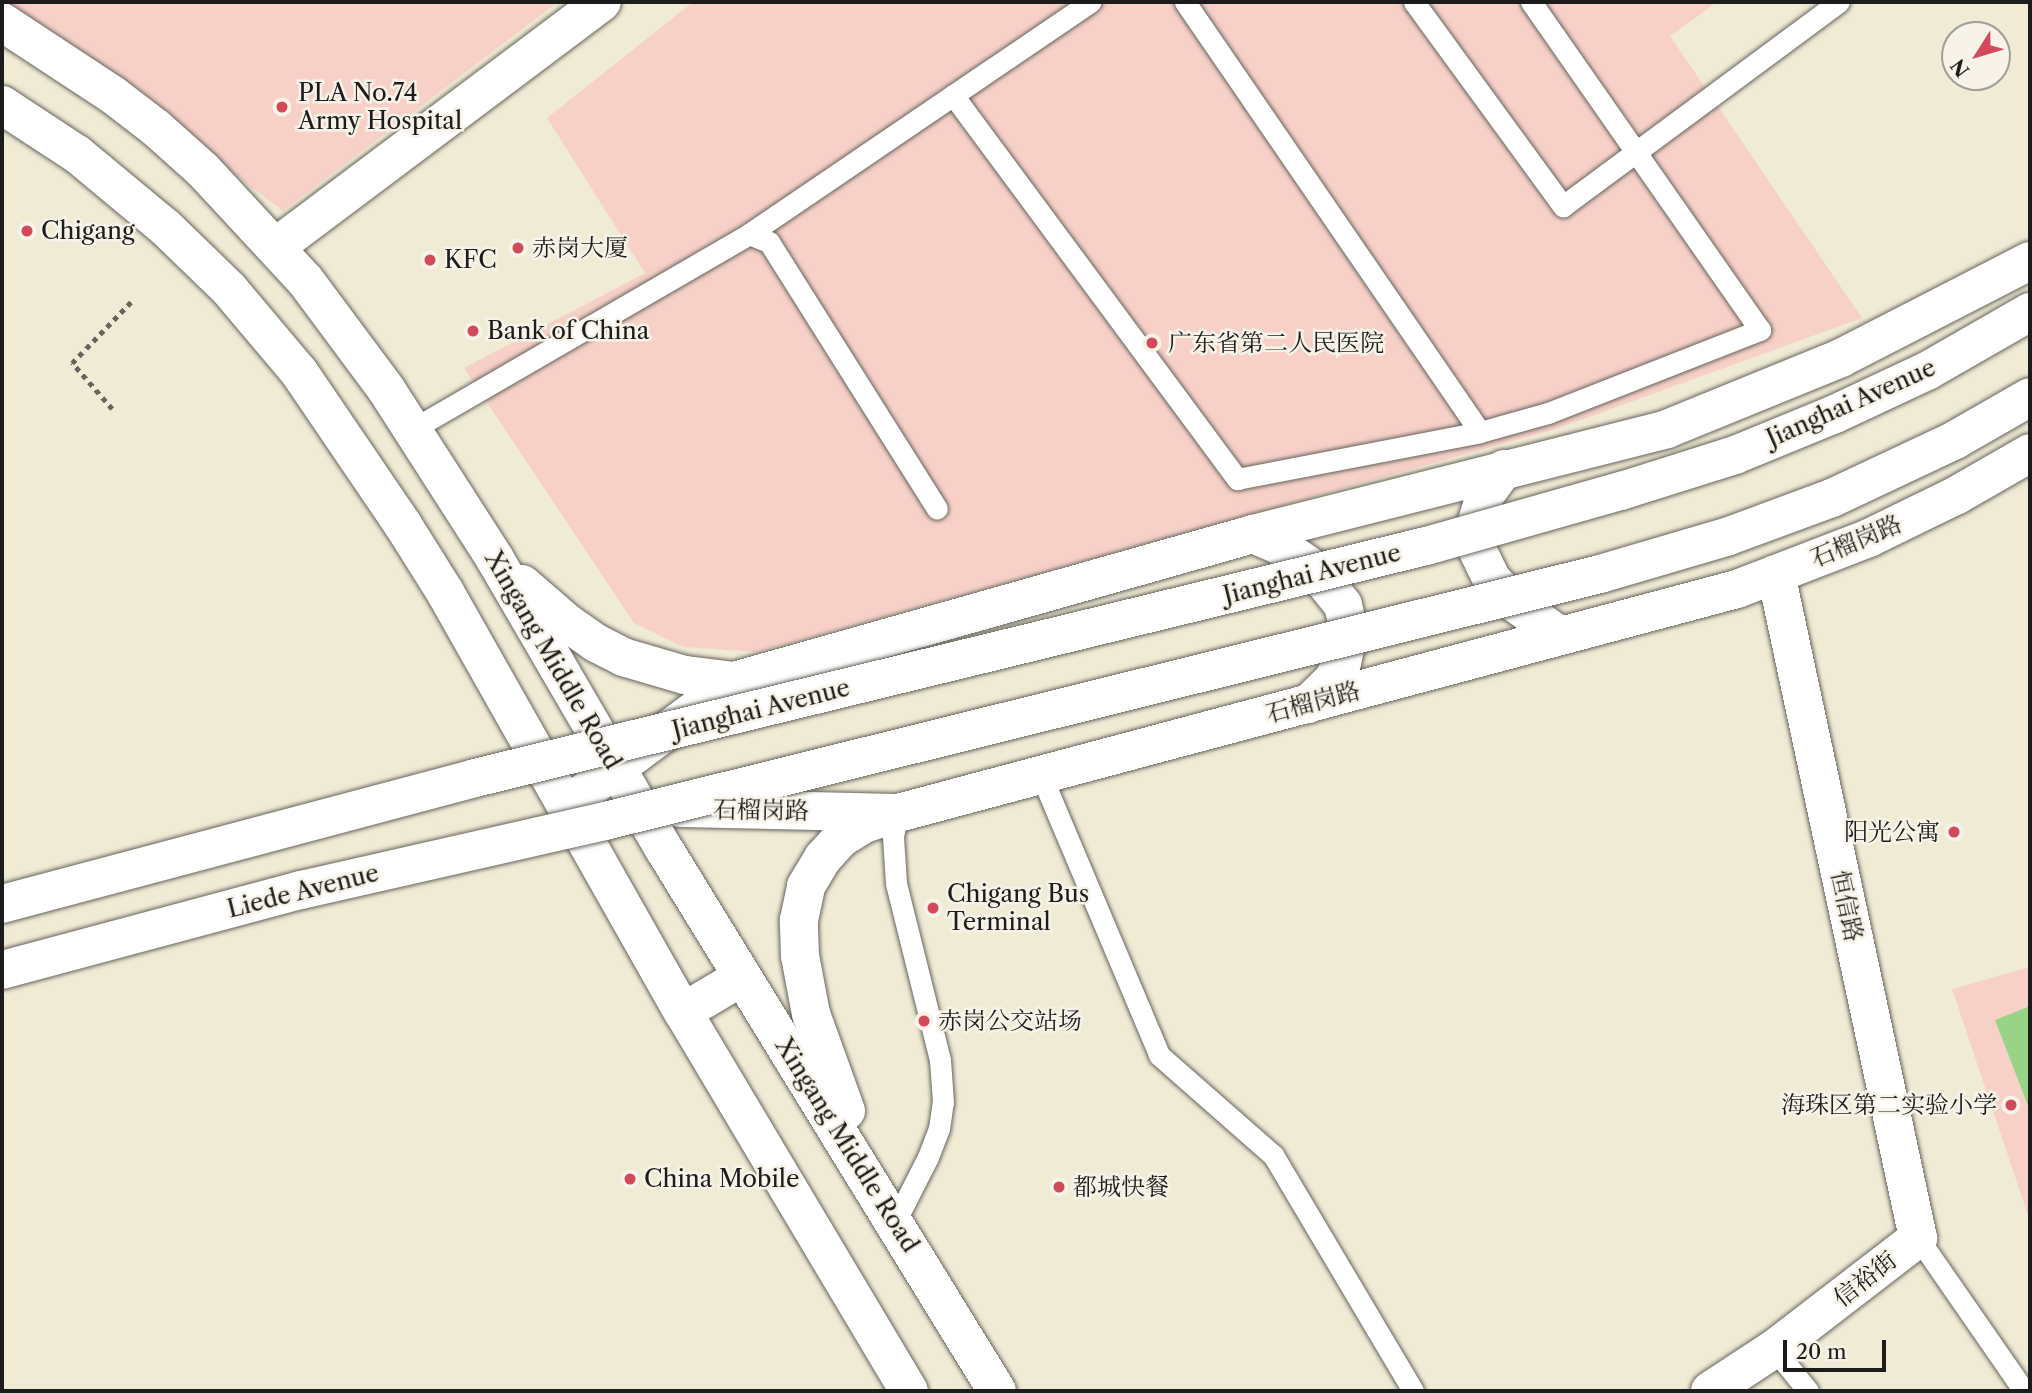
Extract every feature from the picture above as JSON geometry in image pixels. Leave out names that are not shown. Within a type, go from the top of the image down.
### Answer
[{"type":"main road","points":[[277,246],[603,2]]},
{"type":"main road","name":"Xingang Middle Road","points":[[2,22],[67,62],[156,128],[203,170],[277,246],[341,328],[413,429],[495,559],[617,768],[623,814],[742,977],[997,1391]]},
{"type":"main road","points":[[2,105],[77,154],[165,227],[229,289],[307,382],[445,592],[683,1012],[909,1391]]},
{"type":"main road","points":[[566,806],[734,681],[1253,534],[1667,429],[1841,358],[2030,261]]},
{"type":"main road","name":"Jianghai Avenue","points":[[2,904],[461,781],[1426,546],[1621,491],[1735,455],[1835,414],[1927,371],[2030,312]]},
{"type":"main road","points":[[623,814],[1600,574],[1729,536],[1832,498],[1955,440],[2030,397]]},
{"type":"main road","name":"石榴岗路","points":[[566,806],[623,814],[898,813],[1737,589],[1869,538],[1957,495],[2030,453]]},
{"type":"main road","points":[[1504,469],[1485,495],[1477,522],[1475,545],[1492,580],[1516,604],[1560,636]]},
{"type":"main road","points":[[1253,534],[1277,544],[1314,569],[1343,605],[1349,630],[1342,662],[1333,680],[1308,704]]},
{"type":"main road","points":[[445,592],[495,559],[566,622],[596,643],[623,656],[685,675],[734,681]]},
{"type":"main road","name":"恒信路","points":[[1776,574],[1918,1238]]},
{"type":"main road","points":[[895,1222],[835,1085],[811,1014],[800,956],[799,920],[806,886],[823,858],[840,839],[864,824],[898,813]]},
{"type":"main road","name":"Liede Avenue","points":[[2,970],[301,890],[623,814]]},
{"type":"main road","points":[[683,1012],[742,977]]},
{"type":"main road","name":"信裕街","points":[[1710,1391],[1774,1349],[1918,1238]]},
{"type":"lane","points":[[413,429],[749,234],[1091,2]]},
{"type":"lane","points":[[1185,2],[1480,432]]},
{"type":"lane","points":[[1414,2],[1563,206],[1839,2]]},
{"type":"lane","points":[[953,95],[1237,478],[1480,432],[1548,413],[1760,330],[1531,2]]},
{"type":"lane","points":[[749,234],[769,242],[937,509]]},
{"type":"lane","points":[[1041,775],[1159,1055],[1273,1155],[1413,1391]]},
{"type":"lane","points":[[895,1222],[928,1157],[939,1129],[943,1102],[940,1060],[896,883],[893,836],[898,813]]},
{"type":"lane","points":[[1918,1238],[2024,1391]]},
{"type":"lane","points":[[1774,1349],[1808,1391]]},
{"type":"path","points":[[112,409],[72,363],[131,302]]},
{"type":"shaded area","name":"PLA No.74 Army Hospital","points":[[6,2],[558,2],[283,211]]},
{"type":"shaded area","name":"广东省第二人民医院","points":[[693,2],[1717,2],[1670,36],[1862,318],[1556,429],[757,652],[683,647],[634,623],[464,368],[645,273],[547,118]]},
{"type":"shaded area","name":"海珠区第二实验小学","points":[[2030,967],[2030,1221],[1952,989]]},
{"type":"green space","points":[[2030,1006],[2030,1111],[1995,1020]]},
{"type":"place","name":"PLA No.74 Army Hospital","points":[[282,107]]},
{"type":"place","name":"Chigang","points":[[27,231]]},
{"type":"place","name":"赤岗大厦","points":[[518,248]]},
{"type":"place","name":"KFC","points":[[430,260]]},
{"type":"place","name":"Bank of China","points":[[473,331]]},
{"type":"place","name":"广东省第二人民医院","points":[[1152,343]]},
{"type":"place","name":"阳光公寓","points":[[1954,832]]},
{"type":"place","name":"Chigang Bus Terminal","points":[[933,908]]},
{"type":"place","name":"赤岗公交站场","points":[[924,1021]]},
{"type":"place","name":"海珠区第二实验小学","points":[[2011,1105]]},
{"type":"place","name":"China Mobile","points":[[630,1179]]},
{"type":"place","name":"都城快餐","points":[[1059,1187]]}]
